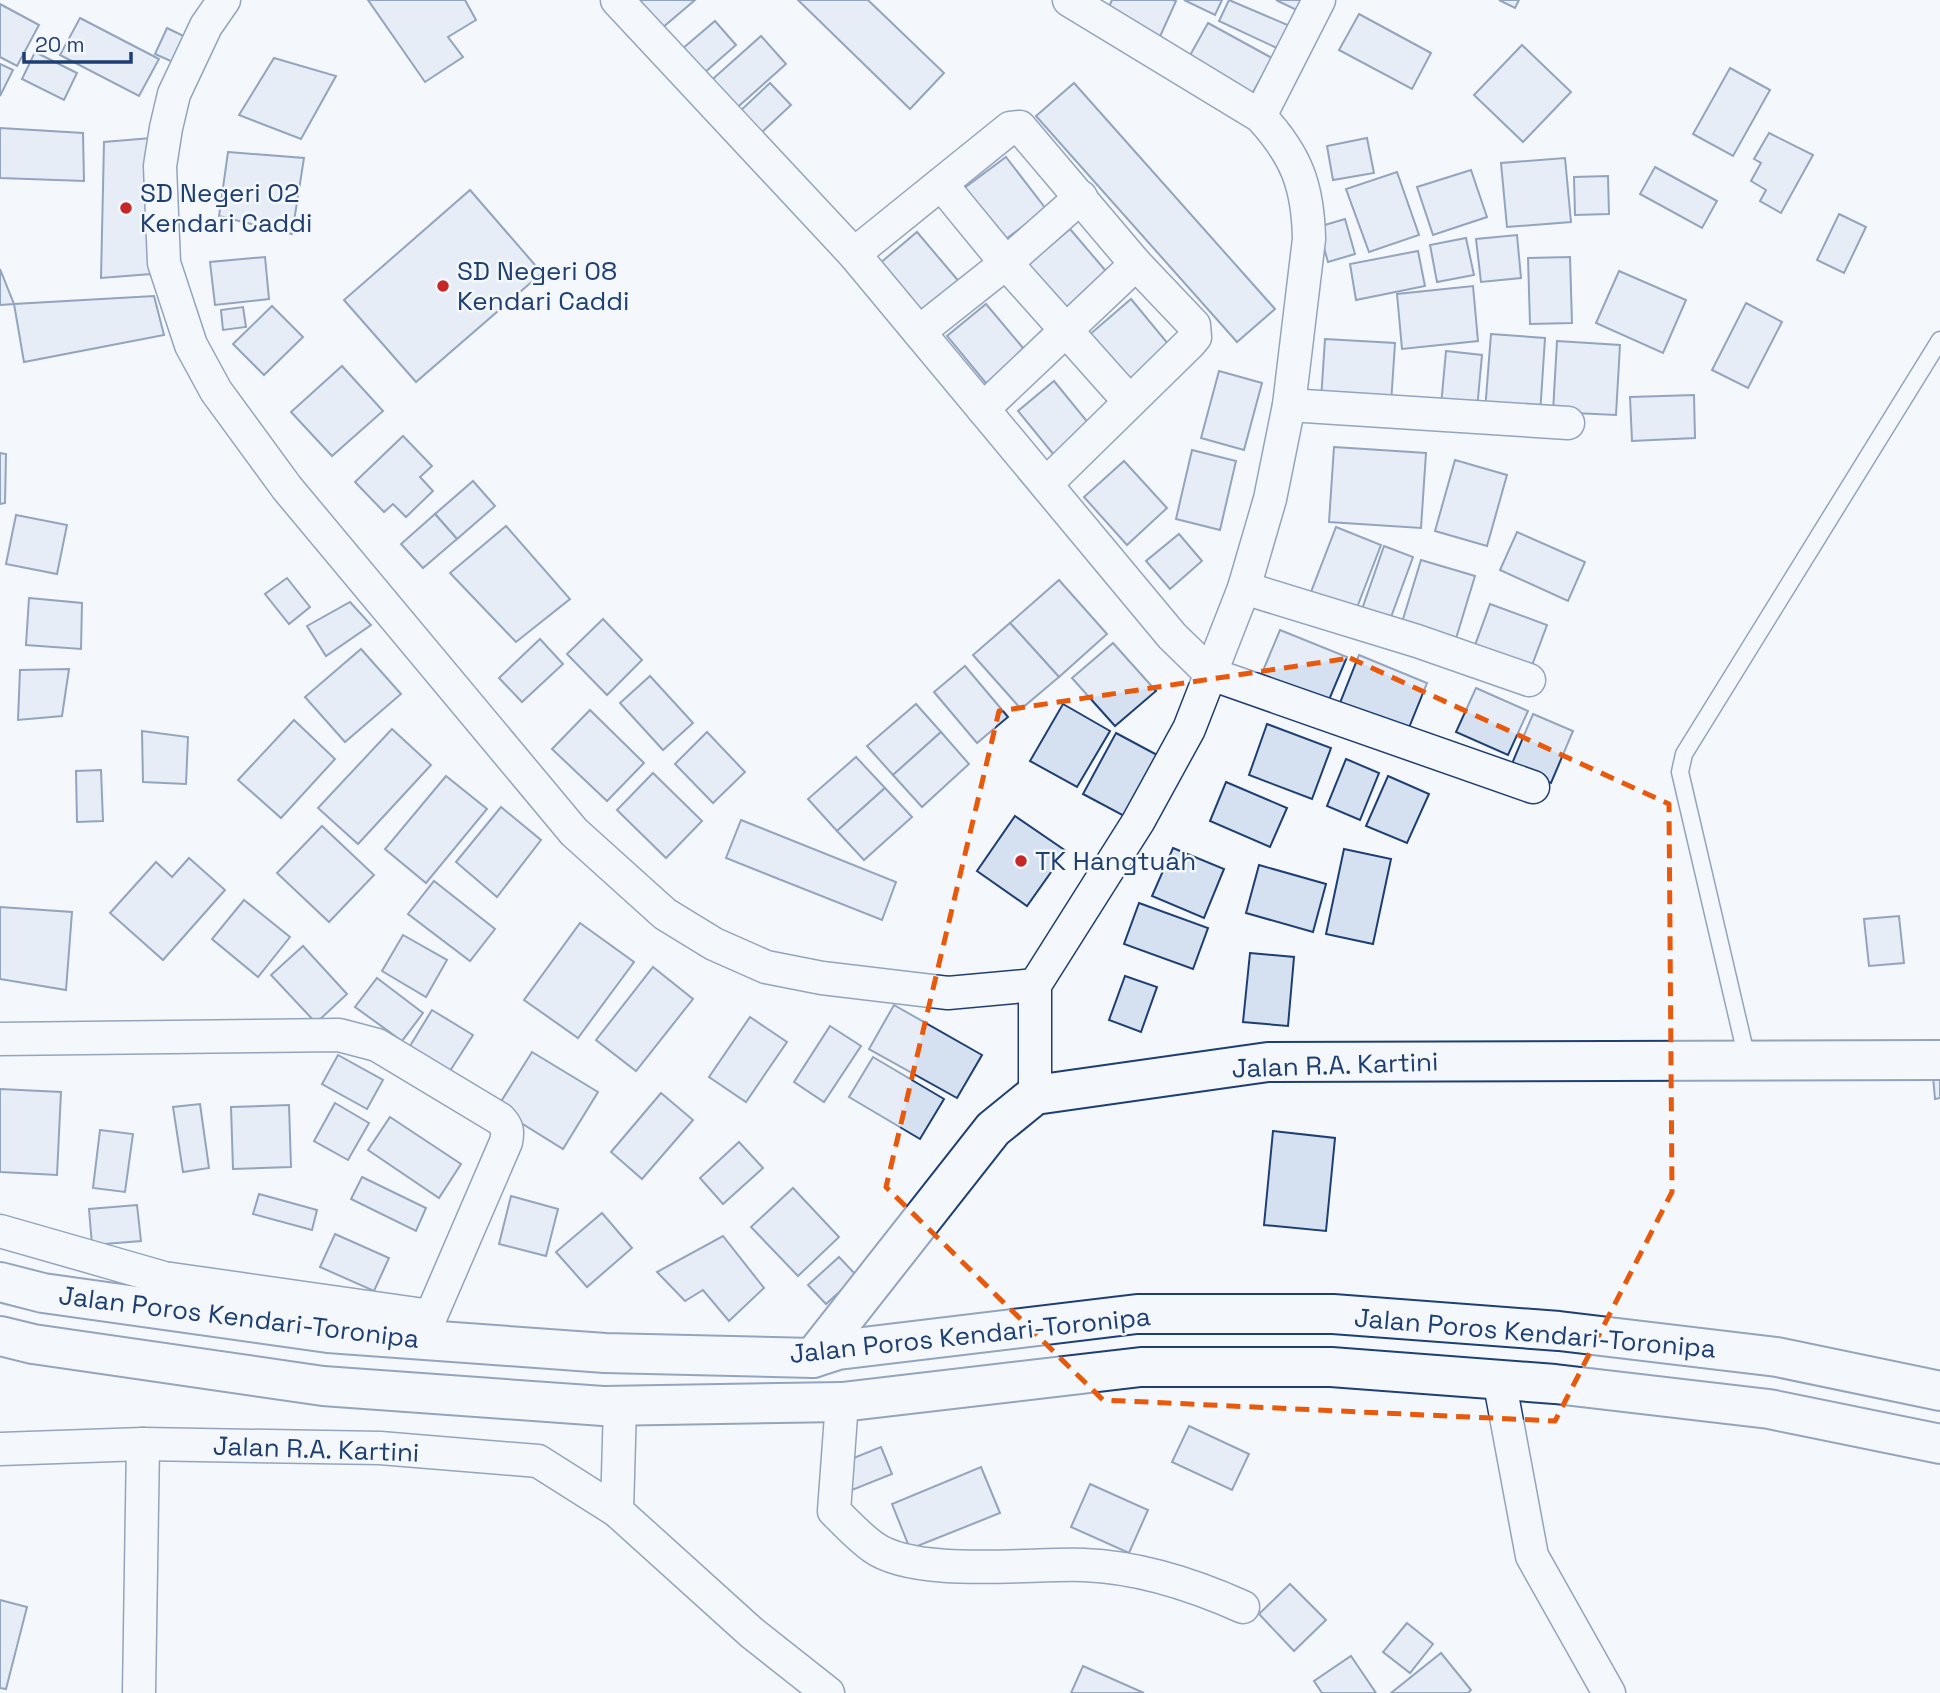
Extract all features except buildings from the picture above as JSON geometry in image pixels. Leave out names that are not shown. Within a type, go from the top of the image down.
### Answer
[{"type":"main road","name":"Jalan R.A. Kartini","points":[[1035,1095],[1268,1062],[1940,1060]]},
{"type":"main road","points":[[831,1403],[813,1358],[985,1138],[1035,1095]]},
{"type":"main road","name":"Jalan Poros Kendari-Toronipa","points":[[0,1282],[43,1293],[328,1334],[621,1353],[813,1358],[838,1350],[1138,1314],[1333,1314],[1559,1331],[1777,1357],[1940,1391]]},
{"type":"main road","points":[[1138,1314],[1141,1367]]},
{"type":"main road","name":"Jalan Poros Kendari-Toronipa","points":[[0,1336],[33,1344],[323,1386],[620,1405],[831,1403],[1141,1367],[1331,1367],[1499,1379],[1769,1409],[1940,1444]]},
{"type":"main road","points":[[620,1405],[621,1353]]},
{"type":"street","points":[[224,0],[206,26],[174,94],[166,128],[160,166],[164,263],[191,345],[216,391],[287,488],[574,832],[665,914],[714,944],[766,967],[948,993],[1035,985]]},
{"type":"street","points":[[617,0],[854,254],[1172,636],[1211,674],[1533,787]]},
{"type":"street","points":[[1035,1095],[1035,985],[1138,822],[1199,708],[1244,588],[1270,499],[1289,405],[1306,282],[1308,213],[1294,160],[1284,143],[1260,116],[1069,0]]},
{"type":"street","points":[[1260,116],[1319,0]]},
{"type":"street","points":[[854,254],[1010,128],[1020,127],[1136,264],[1194,325],[1196,331],[1190,343],[1046,484]]},
{"type":"street","points":[[942,185],[1006,263],[1129,401]]},
{"type":"street","points":[[919,332],[1006,263],[1081,197]]},
{"type":"street","points":[[983,409],[1067,333],[1136,264]]},
{"type":"street","points":[[1289,405],[1568,423]]},
{"type":"street","points":[[1244,588],[1416,640],[1529,680]]},
{"type":"street","points":[[0,1039],[339,1035],[377,1045],[500,1119],[508,1132],[431,1316],[164,1278],[0,1231]]},
{"type":"street","points":[[1499,1379],[1532,1556],[1609,1693]]},
{"type":"street","points":[[831,1403],[834,1511],[874,1548],[898,1558],[947,1565],[1086,1565],[1198,1587],[1243,1607]]},
{"type":"street","points":[[617,1511],[620,1405]]},
{"type":"street","points":[[139,1693],[143,1444]]},
{"type":"street","name":"Jalan R.A. Kartini","points":[[0,1449],[143,1444],[380,1448],[538,1461],[617,1511],[752,1633],[828,1693]]},
{"type":"lane","points":[[1747,1059],[1680,772],[1684,754],[1940,340]]},
{"type":"highlighted area","points":[[1350,658],[1669,804],[1672,1192],[1555,1421],[1103,1400],[886,1187],[999,711]]},
{"type":"place","name":"SD Negeri 02 Kendari Caddi","points":[[126,208]]},
{"type":"place","name":"SD Negeri 08 Kendari Caddi","points":[[443,286]]},
{"type":"place","name":"TK Hangtuah","points":[[1021,861]]}]
